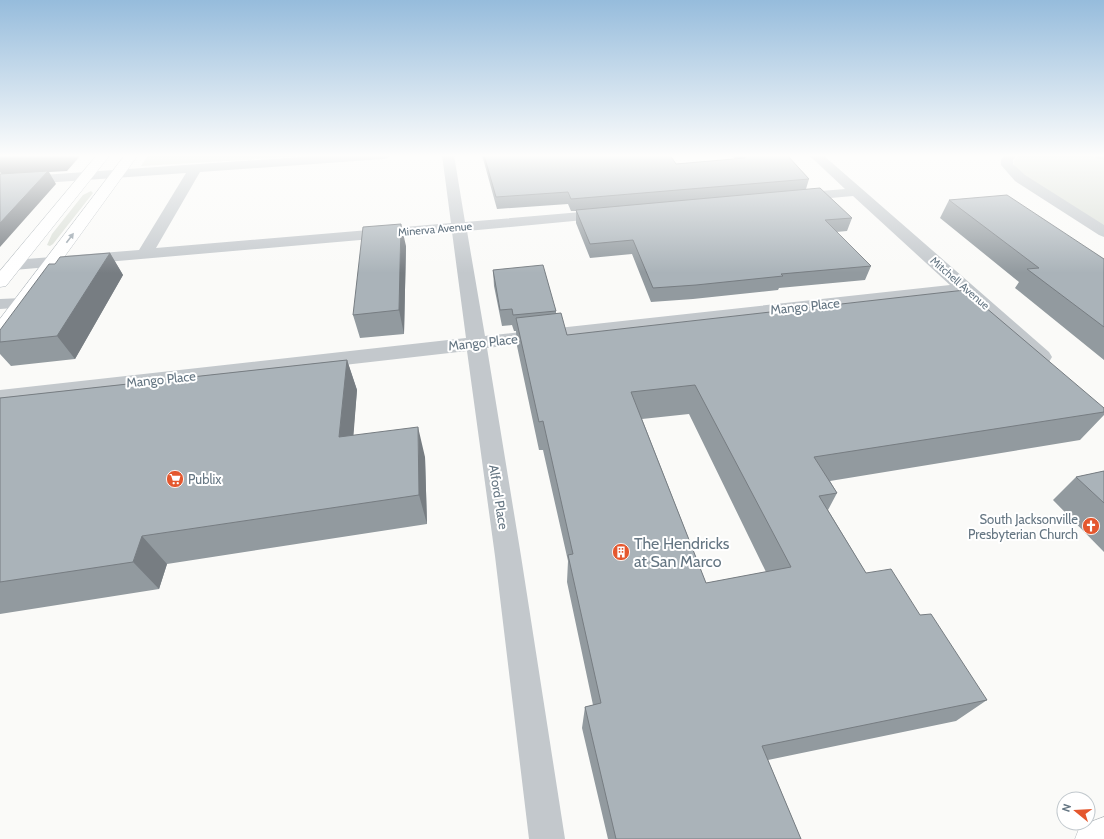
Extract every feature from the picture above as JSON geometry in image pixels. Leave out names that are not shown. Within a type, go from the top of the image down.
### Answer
[{"type":"main road","points":[[0,282],[72,194]]},
{"type":"main road","points":[[0,332],[103,194]]},
{"type":"main road","points":[[1093,839],[1104,835]]},
{"type":"street","points":[[144,255],[180,194]]},
{"type":"street","name":"Alford Place","points":[[454,194],[477,343],[548,839]]},
{"type":"street","points":[[785,198],[831,194]]},
{"type":"street","name":"Mitchell Avenue","points":[[858,194],[966,288],[1052,366]]},
{"type":"street","points":[[1045,194],[1104,232]]},
{"type":"street","name":"Minerva Avenue","points":[[14,265],[619,213]]},
{"type":"street","name":"Mango Place","points":[[0,397],[966,288]]},
{"type":"street","points":[[0,304],[22,303]]},
{"type":"shaded area","points":[[92,194],[53,244],[50,246],[47,245],[52,234],[83,195]]},
{"type":"shaded area","points":[[1052,194],[1104,194],[1104,228]]},
{"type":"building","points":[[0,194],[27,194],[0,223]]},
{"type":"building","points":[[495,194],[537,194],[496,197]]},
{"type":"building","points":[[569,194],[629,194],[571,199]]},
{"type":"building","points":[[752,194],[827,194],[852,218],[825,220],[871,266],[781,274],[783,276],[696,285],[653,288],[633,240],[590,244],[576,210]]},
{"type":"building","points":[[1007,195],[1104,259],[1104,327],[1027,269],[1039,268],[949,200]]},
{"type":"building","points":[[401,224],[399,310],[353,315],[363,227]]},
{"type":"building","points":[[110,253],[57,336],[0,342],[0,330],[49,264],[55,264],[60,257]]},
{"type":"building","points":[[543,265],[556,311],[513,315],[512,309],[500,310],[493,270]]},
{"type":"building","points":[[965,290],[1104,408],[1104,412],[814,457],[837,493],[819,496],[866,573],[891,569],[920,615],[931,614],[987,700],[762,746],[801,839],[616,839],[585,707],[601,703],[568,555],[573,554],[543,421],[539,422],[516,318],[561,313],[567,335]],"holes":[[[695,385],[791,567],[706,583],[631,392]]]},
{"type":"building","points":[[347,360],[339,437],[418,427],[419,495],[142,536],[133,562],[0,582],[0,398]]},
{"type":"building","points":[[1104,471],[1104,503],[1076,477]]},
{"type":"place","name":"Publix","points":[[175,479]]},
{"type":"place","name":"South Jacksonville Presbyterian Church","points":[[1091,526]]},
{"type":"place","name":"The Hendricks at San Marco","points":[[621,552]]}]
